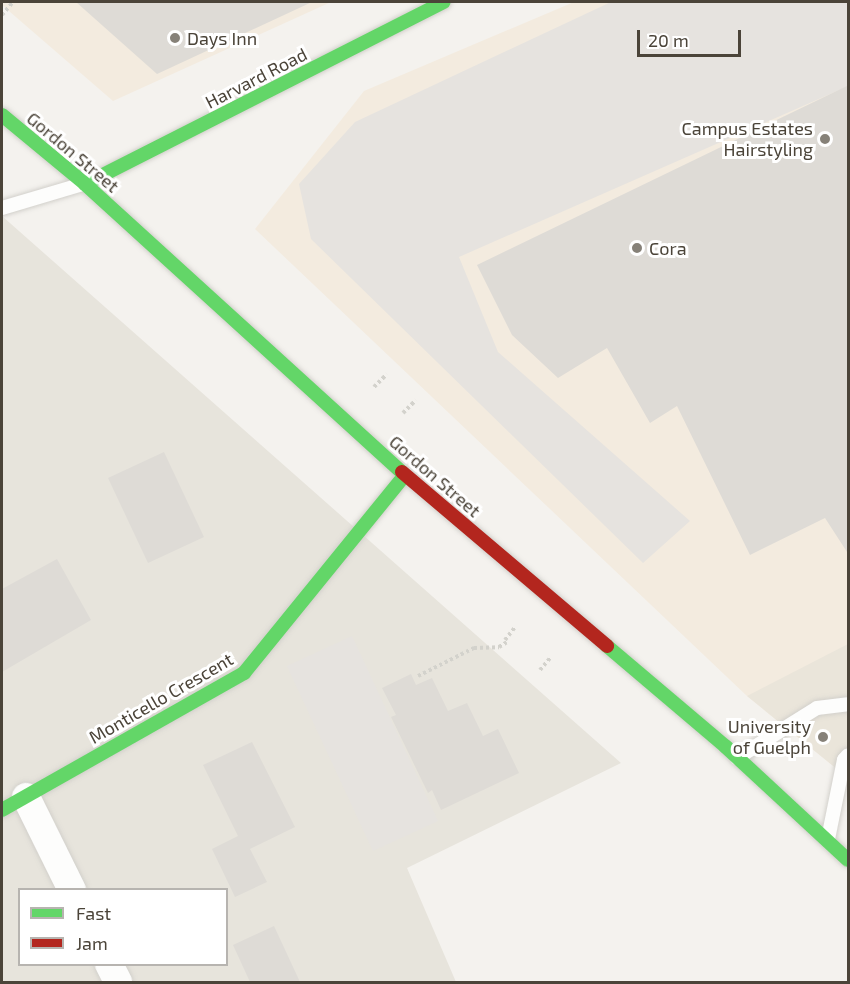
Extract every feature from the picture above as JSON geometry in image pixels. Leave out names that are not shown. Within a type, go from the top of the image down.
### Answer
[{"type":"main road","name":"Harvard Road","points":[[85,184],[443,2]]},
{"type":"main road","name":"Gordon Street","points":[[2,115],[85,184],[405,476],[737,758],[849,860]]},
{"type":"main road","name":"Monticello Crescent","points":[[14,803],[244,673],[405,476]]},
{"type":"street","points":[[14,803],[71,888]]},
{"type":"street","points":[[110,966],[118,982]]},
{"type":"lane","points":[[2,208],[85,184]]},
{"type":"lane","points":[[737,758],[817,708],[849,704]]},
{"type":"lane","points":[[828,841],[844,760],[849,755]]},
{"type":"path","points":[[2,15],[13,2]]},
{"type":"path","points":[[374,387],[387,374]]},
{"type":"path","points":[[403,413],[416,400]]},
{"type":"path","points":[[418,676],[474,648],[499,647],[506,641],[514,627]]},
{"type":"path","points":[[540,670],[551,657]]},
{"type":"shaded area","points":[[2,2],[331,2],[113,101],[2,5]]},
{"type":"shaded area","points":[[574,2],[848,2],[848,778],[747,696],[255,229],[364,91]]},
{"type":"shaded area","points":[[611,2],[848,2],[848,92],[846,87],[459,257],[498,352],[690,521],[643,563],[311,239],[299,184],[355,122]]},
{"type":"shaded area","points":[[2,216],[621,763],[407,868],[456,982],[2,982]]},
{"type":"shaded area","points":[[352,636],[438,821],[373,851],[287,666]]},
{"type":"shaded area","name":"University of Guelph","points":[[848,644],[848,778],[747,696]]},
{"type":"building","name":"Days Inn","points":[[76,2],[312,2],[157,74]]},
{"type":"building","points":[[849,85],[849,555],[825,518],[750,555],[677,406],[650,423],[607,348],[558,378],[512,335],[477,265]]},
{"type":"building","points":[[164,452],[204,537],[148,563],[108,478]]},
{"type":"building","points":[[57,559],[91,620],[2,672],[2,589]]},
{"type":"building","points":[[411,674],[416,685],[432,678],[448,711],[467,703],[483,736],[498,729],[519,773],[441,810],[432,790],[428,793],[391,717],[396,715],[382,688]]},
{"type":"building","points":[[252,742],[295,827],[250,849],[267,882],[235,897],[212,849],[238,836],[203,765]]},
{"type":"building","points":[[274,926],[300,982],[250,982],[233,945]]},
{"type":"traffic: fast","points":[[85,184],[443,2]]},
{"type":"traffic: fast","points":[[2,115],[85,184],[402,472]]},
{"type":"traffic: fast","points":[[2,810],[244,673],[405,475]]},
{"type":"traffic: fast","points":[[607,646],[726,747],[848,860]]},
{"type":"traffic: jam","points":[[402,472],[607,646]]},
{"type":"place","name":"Days Inn","points":[[175,38]]},
{"type":"place","name":"Campus Estates Hairstyling","points":[[825,139]]},
{"type":"place","name":"Cora","points":[[637,248]]},
{"type":"place","name":"University of Guelph","points":[[823,737]]}]
